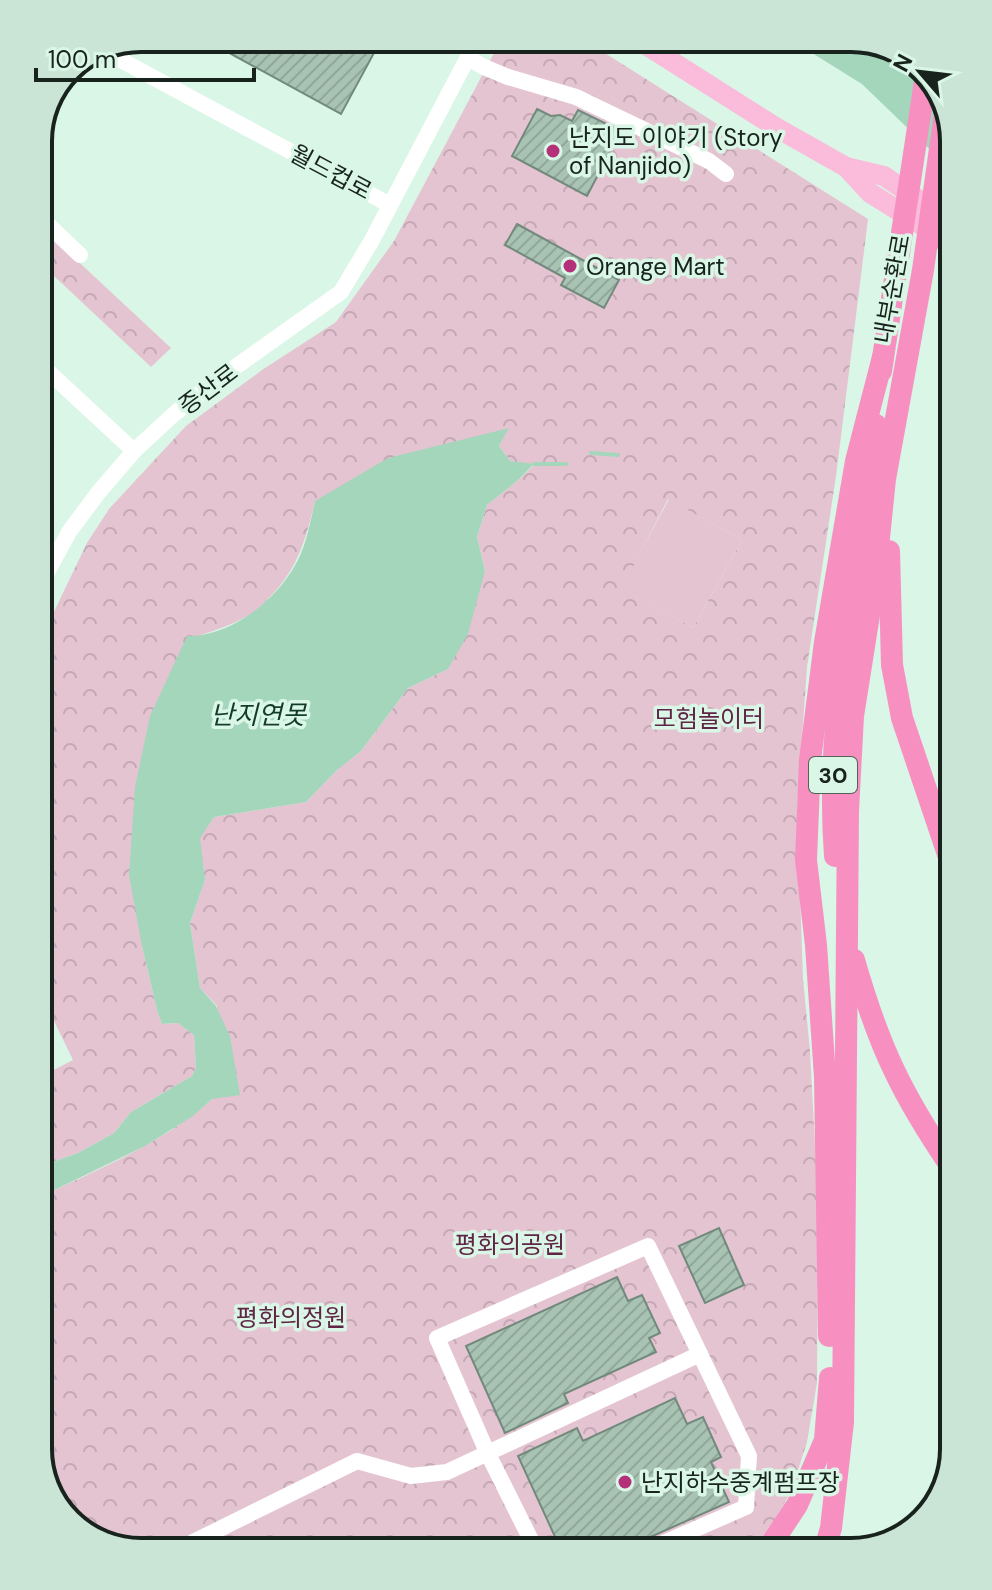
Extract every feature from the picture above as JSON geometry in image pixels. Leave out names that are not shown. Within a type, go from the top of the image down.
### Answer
[{"type":"highway","name":"내부순환로","points":[[883,357],[924,89]]},
{"type":"highway","name":"내부순환로","points":[[885,479],[923,270],[940,149]]},
{"type":"highway","points":[[775,1538],[797,1505],[825,1440],[830,1383],[825,1077],[816,945],[806,860],[810,760],[825,642],[856,461],[883,357]]},
{"type":"highway","name":"30","points":[[883,357],[873,464],[836,711],[831,810],[836,872],[849,942],[868,1007],[894,1071],[940,1150]]},
{"type":"highway","points":[[885,479],[892,665],[902,718],[940,831]]},
{"type":"highway","points":[[828,1538],[843,1422],[848,825],[853,716],[875,577],[885,479]]},
{"type":"main road","points":[[657,52],[777,128],[846,167],[870,193],[940,227]]},
{"type":"lane","name":"월드컵로","points":[[115,57],[390,205],[471,52]]},
{"type":"lane","points":[[468,58],[508,77],[576,97],[709,161],[726,174]]},
{"type":"lane","name":"증산로","points":[[52,563],[69,532],[134,451],[206,388],[341,292],[390,205]]},
{"type":"lane","points":[[52,228],[80,255]]},
{"type":"lane","points":[[52,375],[134,451]]},
{"type":"lane","points":[[530,1538],[488,1454],[437,1338],[648,1246],[749,1456],[746,1507],[675,1538]]},
{"type":"lane","points":[[201,1538],[357,1461],[411,1476],[447,1472],[700,1354]]},
{"type":"green space","name":"평화의공원","points":[[495,52],[603,52],[868,219],[836,476],[807,667],[797,808],[803,979],[818,1201],[817,1383],[807,1442],[792,1489],[765,1538],[135,1538],[102,1529],[82,1516],[67,1499],[55,1472],[52,1449],[52,1191],[151,1142],[212,1099],[217,1006],[200,988],[190,923],[205,880],[199,838],[214,817],[306,802],[361,751],[408,688],[448,669],[485,571],[477,537],[487,505],[534,465],[510,461],[499,446],[508,429],[315,501],[298,556],[276,590],[251,614],[198,636],[142,946],[162,1024],[178,1023],[194,1035],[196,1068],[192,1076],[131,1112],[114,1133],[78,1153],[52,1162],[52,1071],[73,1060],[52,1017],[52,616],[87,543],[109,509],[186,426],[262,370],[336,322],[394,241]],"holes":[[[668,499],[742,540],[693,628],[622,588]]]},
{"type":"green space","points":[[52,237],[171,348],[151,367],[52,274]]},
{"type":"green space","points":[[669,499],[742,540],[693,628],[621,588]]},
{"type":"water","points":[[811,52],[867,54],[890,61],[910,74],[925,91],[937,118],[940,159],[862,84]]},
{"type":"water","name":"난지연못","points":[[509,428],[499,446],[510,461],[534,464],[487,505],[477,537],[485,571],[468,634],[448,669],[408,688],[361,751],[306,802],[214,817],[200,838],[205,880],[190,923],[200,988],[216,1006],[230,1036],[240,1095],[212,1099],[193,1116],[145,1146],[52,1191],[52,1162],[78,1153],[114,1133],[131,1112],[192,1076],[196,1068],[194,1035],[178,1023],[162,1024],[157,1010],[129,875],[135,787],[150,716],[187,636],[219,631],[234,624],[275,593],[302,552],[315,501],[388,458]]},
{"type":"building","points":[[228,52],[374,52],[341,114]]},
{"type":"building","points":[[537,109],[572,121],[578,110],[621,131],[587,196],[512,156]]},
{"type":"building","points":[[517,224],[619,280],[604,308],[561,285],[565,278],[505,245]]},
{"type":"building","points":[[719,1228],[744,1285],[705,1303],[679,1246]]},
{"type":"building","points":[[617,1277],[628,1301],[642,1295],[660,1333],[649,1338],[656,1352],[564,1394],[568,1403],[505,1433],[466,1346]]},
{"type":"building","name":"난지하수중계펌프장","points":[[675,1398],[687,1424],[703,1417],[721,1457],[711,1462],[729,1502],[648,1538],[556,1538],[518,1456],[577,1428],[583,1441]]},
{"type":"waterway","points":[[591,453],[618,455]]},
{"type":"waterway","points":[[534,464],[566,464]]},
{"type":"place","name":"난지도 이야기 (Story of Nanjido)","points":[[553,151]]},
{"type":"place","name":"Orange Mart","points":[[570,266]]},
{"type":"place","name":"난지하수중계펌프장","points":[[625,1482]]},
{"type":"park label","name":"모험놀이터","points":[[709,718]]},
{"type":"park label","name":"평화의정원","points":[[291,1317]]}]
